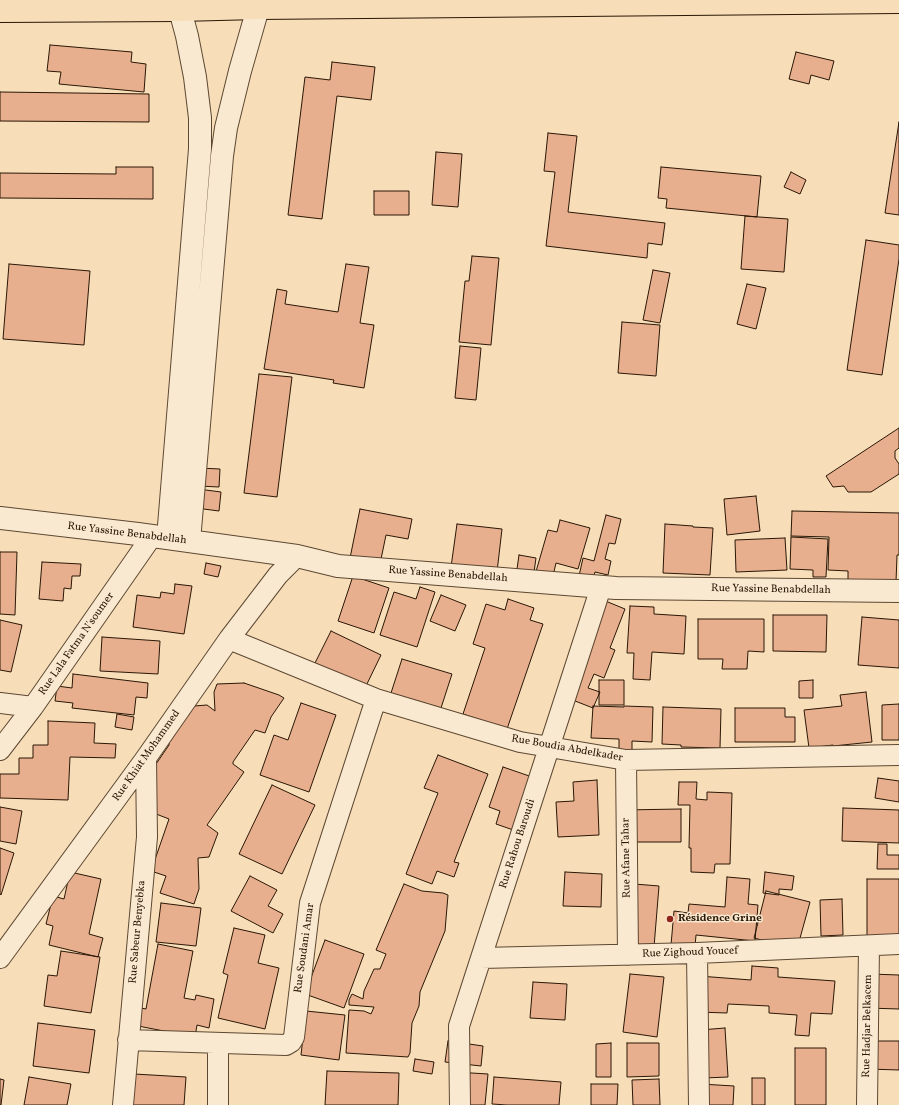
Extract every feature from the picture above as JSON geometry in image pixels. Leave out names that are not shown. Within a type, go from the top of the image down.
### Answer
[{"type":"main road","points":[[0,11],[180,10],[608,3],[899,2]]},
{"type":"street","points":[[170,538],[226,128],[258,8]]},
{"type":"street","points":[[170,538],[200,149],[200,118],[195,77],[180,10]]},
{"type":"street","name":"Rue Yassine Benabdellah","points":[[0,518],[170,538],[297,556],[338,566],[616,588],[899,591]]},
{"type":"street","name":"Rue Lala Fatma N'soumer","points":[[0,750],[170,538]]},
{"type":"street","name":"Rue Khiat Mohammed","points":[[0,958],[146,758],[229,638],[278,575],[297,556]]},
{"type":"street","name":"Rue Rahou Baroudi","points":[[460,1105],[459,1026],[601,587]]},
{"type":"street","name":"Rue Boudia Abdelkader","points":[[229,638],[376,699],[520,742],[626,760],[899,755]]},
{"type":"street","name":"Rue Soudani Amar","points":[[128,1040],[286,1045],[294,1037],[310,903],[376,699]]},
{"type":"street","points":[[0,703],[33,707]]},
{"type":"street","name":"Rue Sabeur Benyebka","points":[[122,1105],[146,837],[146,758]]},
{"type":"street","name":"Rue Afane Tahar","points":[[626,760],[628,955]]},
{"type":"street","name":"Rue Zighoud Youcef","points":[[481,958],[697,953],[899,944]]},
{"type":"street","name":"Rue Hadjar Belkacem","points":[[867,1105],[869,946]]},
{"type":"street","points":[[697,953],[698,1105]]},
{"type":"street","points":[[218,1043],[218,1105]]},
{"type":"building","points":[[50,45],[132,52],[131,62],[146,64],[144,92],[59,84],[61,72],[47,71]]},
{"type":"building","points":[[796,52],[834,61],[829,80],[811,75],[809,84],[789,79]]},
{"type":"building","points":[[332,62],[375,67],[371,100],[337,96],[322,219],[288,215],[305,77],[330,80]]},
{"type":"building","points":[[0,92],[149,94],[149,122],[0,121]]},
{"type":"building","points":[[899,122],[899,215],[885,213]]},
{"type":"building","points":[[548,133],[577,136],[568,212],[665,223],[662,245],[648,243],[647,258],[546,246],[555,172],[544,171]]},
{"type":"building","points":[[436,152],[462,154],[458,207],[432,205]]},
{"type":"building","points":[[116,167],[153,167],[153,199],[0,198],[0,173],[116,174]]},
{"type":"building","points":[[661,167],[761,176],[757,217],[666,208],[667,199],[658,198]]},
{"type":"building","points":[[791,172],[806,180],[800,194],[784,187]]},
{"type":"building","points":[[374,191],[409,191],[409,215],[374,215]]},
{"type":"building","points":[[745,216],[788,219],[784,272],[741,269]]},
{"type":"building","points":[[866,240],[899,245],[899,259],[882,375],[847,370]]},
{"type":"building","points":[[472,256],[499,258],[491,345],[459,342],[465,281],[469,281]]},
{"type":"building","points":[[9,264],[90,271],[84,345],[3,339]]},
{"type":"building","points":[[346,264],[369,267],[360,323],[374,325],[364,388],[333,383],[334,380],[264,369],[277,289],[287,291],[285,304],[338,312]]},
{"type":"building","points":[[653,270],[670,273],[660,323],[643,320]]},
{"type":"building","points":[[747,284],[766,288],[756,329],[737,324]]},
{"type":"building","points":[[622,322],[660,325],[656,376],[618,373]]},
{"type":"building","points":[[460,346],[481,348],[476,400],[455,398]]},
{"type":"building","points":[[259,374],[292,377],[277,497],[244,493]]},
{"type":"building","points":[[899,428],[899,448],[895,451],[895,458],[899,464],[899,474],[871,492],[848,492],[844,486],[833,487],[826,476]]},
{"type":"building","points":[[199,468],[220,469],[219,487],[199,486]]},
{"type":"building","points":[[198,489],[221,492],[219,511],[196,508]]},
{"type":"building","points":[[756,496],[760,531],[727,535],[724,499]]},
{"type":"building","points":[[360,509],[412,519],[408,539],[386,535],[380,564],[350,558]]},
{"type":"building","points":[[792,511],[899,513],[899,555],[897,555],[896,582],[848,581],[848,571],[828,570],[829,537],[791,536]]},
{"type":"building","points":[[606,515],[621,519],[615,544],[609,543],[605,559],[611,561],[608,575],[595,572],[593,579],[579,576],[583,558],[594,561]]},
{"type":"building","points":[[560,520],[590,528],[578,569],[556,563],[552,580],[535,575],[548,530],[557,532]]},
{"type":"building","points":[[457,524],[502,529],[497,572],[451,567]]},
{"type":"building","points":[[665,524],[713,528],[710,575],[663,573]]},
{"type":"building","points":[[791,537],[828,539],[826,577],[813,577],[813,570],[790,569]]},
{"type":"building","points":[[785,538],[787,570],[736,572],[735,540]]},
{"type":"building","points":[[0,552],[17,552],[15,615],[0,614]]},
{"type":"building","points":[[519,555],[536,558],[534,572],[517,569]]},
{"type":"building","points":[[42,562],[81,564],[80,576],[72,576],[71,589],[64,588],[63,601],[39,599]]},
{"type":"building","points":[[206,563],[221,566],[218,577],[204,574]]},
{"type":"building","points":[[353,576],[389,588],[374,633],[338,621]]},
{"type":"building","points":[[175,584],[192,586],[184,634],[133,627],[137,595],[160,598],[161,592],[174,594]]},
{"type":"building","points":[[420,587],[435,592],[417,647],[380,635],[394,592],[416,599]]},
{"type":"building","points":[[441,595],[466,605],[455,631],[430,621]]},
{"type":"building","points":[[508,599],[534,608],[530,620],[543,624],[507,729],[463,714],[485,648],[473,644],[486,604],[505,610]]},
{"type":"building","points":[[603,600],[625,609],[610,648],[615,650],[604,678],[594,674],[588,688],[600,692],[593,708],[570,699]]},
{"type":"building","points":[[630,606],[654,607],[654,614],[686,616],[684,654],[652,652],[650,680],[633,679],[634,653],[627,653]]},
{"type":"building","points":[[773,615],[827,615],[826,652],[773,651]]},
{"type":"building","points":[[862,617],[899,620],[899,668],[858,665]]},
{"type":"building","points":[[698,619],[764,619],[764,652],[748,651],[747,669],[722,669],[723,659],[698,659]]},
{"type":"building","points":[[0,620],[22,625],[11,672],[0,670]]},
{"type":"building","points":[[331,631],[381,655],[365,688],[315,663]]},
{"type":"building","points":[[102,637],[160,641],[158,674],[100,671]]},
{"type":"building","points":[[402,659],[452,674],[441,708],[391,693]]},
{"type":"building","points":[[73,674],[148,683],[147,698],[136,697],[134,715],[72,708],[73,703],[55,701],[57,686],[72,688]]},
{"type":"building","points":[[599,680],[624,680],[624,705],[599,705]]},
{"type":"building","points":[[813,680],[813,698],[799,698],[799,681]]},
{"type":"building","points":[[244,683],[284,698],[271,717],[265,733],[255,730],[233,762],[233,764],[244,772],[207,825],[218,833],[209,857],[198,858],[199,889],[194,904],[160,893],[166,876],[151,871],[169,819],[151,812],[154,767],[194,706],[207,705],[215,711],[214,692],[217,684]]},
{"type":"building","points":[[866,692],[872,742],[809,748],[804,710],[842,706],[840,695]]},
{"type":"building","points":[[301,703],[336,715],[309,792],[260,775],[274,735],[288,740]]},
{"type":"building","points":[[899,704],[899,740],[882,740],[882,705]]},
{"type":"building","points":[[593,706],[653,707],[652,742],[632,741],[632,752],[619,751],[619,739],[591,738]]},
{"type":"building","points":[[663,707],[721,709],[720,748],[681,747],[681,745],[662,744]]},
{"type":"building","points":[[735,708],[785,708],[785,717],[795,717],[795,742],[735,742]]},
{"type":"building","points":[[117,714],[134,717],[132,730],[115,727]]},
{"type":"building","points":[[48,721],[95,723],[94,743],[116,744],[115,758],[70,757],[68,800],[0,798],[0,774],[19,774],[19,758],[33,758],[33,745],[48,745]]},
{"type":"building","points":[[438,755],[488,774],[454,862],[459,863],[454,877],[437,871],[432,884],[406,874],[438,793],[424,788]]},
{"type":"building","points":[[503,767],[538,779],[519,832],[496,824],[500,811],[489,807]]},
{"type":"building","points":[[878,778],[899,781],[899,802],[875,798]]},
{"type":"building","points":[[597,780],[599,835],[558,837],[556,802],[574,801],[573,782]]},
{"type":"building","points":[[679,782],[697,782],[696,799],[707,800],[707,792],[732,793],[730,864],[715,864],[714,873],[691,872],[691,848],[689,848],[690,805],[678,805]]},
{"type":"building","points":[[272,785],[315,805],[282,874],[239,854]]},
{"type":"building","points":[[0,807],[22,811],[16,844],[0,841]]},
{"type":"building","points":[[843,808],[899,810],[899,843],[842,841]]},
{"type":"building","points":[[681,809],[681,842],[623,842],[623,810]]},
{"type":"building","points":[[878,844],[887,844],[887,855],[899,855],[899,869],[877,869]]},
{"type":"building","points":[[0,848],[14,853],[1,895],[0,894]]},
{"type":"building","points":[[70,872],[101,879],[89,934],[103,938],[98,957],[49,945],[53,926],[46,924],[53,896],[64,899]]},
{"type":"building","points":[[565,872],[602,874],[601,907],[563,906]]},
{"type":"building","points":[[765,872],[794,876],[792,890],[779,889],[779,895],[763,893]]},
{"type":"building","points":[[250,876],[277,890],[268,906],[283,914],[273,933],[231,911]]},
{"type":"building","points":[[727,877],[750,879],[748,904],[758,905],[755,941],[696,935],[695,947],[671,945],[674,911],[688,913],[689,904],[725,907]]},
{"type":"building","points":[[867,879],[899,879],[899,938],[867,938]]},
{"type":"building","points":[[622,883],[659,886],[654,947],[629,945],[630,930],[618,928]]},
{"type":"building","points":[[404,884],[422,891],[443,893],[448,895],[445,931],[420,992],[419,1006],[412,1023],[410,1053],[408,1057],[346,1053],[349,1010],[364,1011],[371,1014],[374,1007],[349,1005],[349,1000],[352,994],[363,999],[364,991],[374,969],[380,969],[386,954],[376,950]]},
{"type":"building","points":[[766,891],[810,902],[797,949],[754,938]]},
{"type":"building","points":[[842,899],[843,935],[821,936],[820,900]]},
{"type":"building","points":[[161,903],[201,908],[196,946],[156,942]]},
{"type":"building","points":[[234,928],[265,935],[258,963],[279,968],[265,1029],[218,1018],[228,975],[223,973]]},
{"type":"building","points":[[325,940],[364,954],[344,1008],[305,994]]},
{"type":"building","points":[[158,944],[193,951],[184,998],[195,1000],[196,995],[214,999],[209,1028],[197,1025],[195,1037],[138,1026],[141,1008],[146,1009]]},
{"type":"building","points":[[61,951],[100,957],[91,1013],[44,1006],[48,975],[57,976]]},
{"type":"building","points":[[752,966],[778,968],[778,977],[835,981],[832,1014],[811,1013],[809,1036],[795,1035],[797,1015],[769,1013],[769,1006],[728,1004],[727,1013],[697,1012],[699,976],[751,980]]},
{"type":"building","points":[[630,974],[664,977],[657,1037],[623,1032]]},
{"type":"building","points":[[870,974],[899,975],[899,1009],[867,1008]]},
{"type":"building","points":[[533,982],[567,984],[565,1020],[530,1018]]},
{"type":"building","points":[[306,1011],[345,1015],[339,1060],[301,1055]]},
{"type":"building","points":[[38,1023],[95,1030],[89,1073],[33,1066]]},
{"type":"building","points":[[725,1028],[728,1077],[704,1078],[700,1030]]},
{"type":"building","points":[[448,1041],[483,1046],[481,1066],[445,1062]]},
{"type":"building","points":[[869,1041],[899,1041],[899,1070],[868,1069]]},
{"type":"building","points":[[611,1043],[611,1077],[596,1077],[596,1044]]},
{"type":"building","points":[[627,1043],[659,1043],[659,1076],[627,1077]]},
{"type":"building","points":[[795,1048],[826,1048],[826,1105],[795,1105]]},
{"type":"building","points":[[415,1059],[434,1062],[432,1074],[413,1071]]},
{"type":"building","points":[[327,1071],[399,1073],[398,1105],[325,1105]]},
{"type":"building","points":[[455,1072],[488,1074],[485,1105],[453,1105]]},
{"type":"building","points":[[134,1074],[186,1077],[184,1105],[132,1105]]},
{"type":"building","points":[[29,1077],[71,1084],[67,1105],[24,1105]]},
{"type":"building","points":[[494,1077],[561,1082],[559,1105],[492,1104]]},
{"type":"building","points":[[752,1078],[765,1078],[765,1105],[752,1105]]},
{"type":"building","points":[[0,1079],[4,1080],[1,1105],[0,1105]]},
{"type":"building","points":[[659,1079],[660,1105],[633,1105],[632,1080]]},
{"type":"building","points":[[591,1084],[618,1084],[617,1105],[591,1105]]},
{"type":"building","points":[[701,1084],[734,1086],[733,1105],[700,1105]]},
{"type":"place","name":"Résidence Grine","points":[[670,919]]}]
